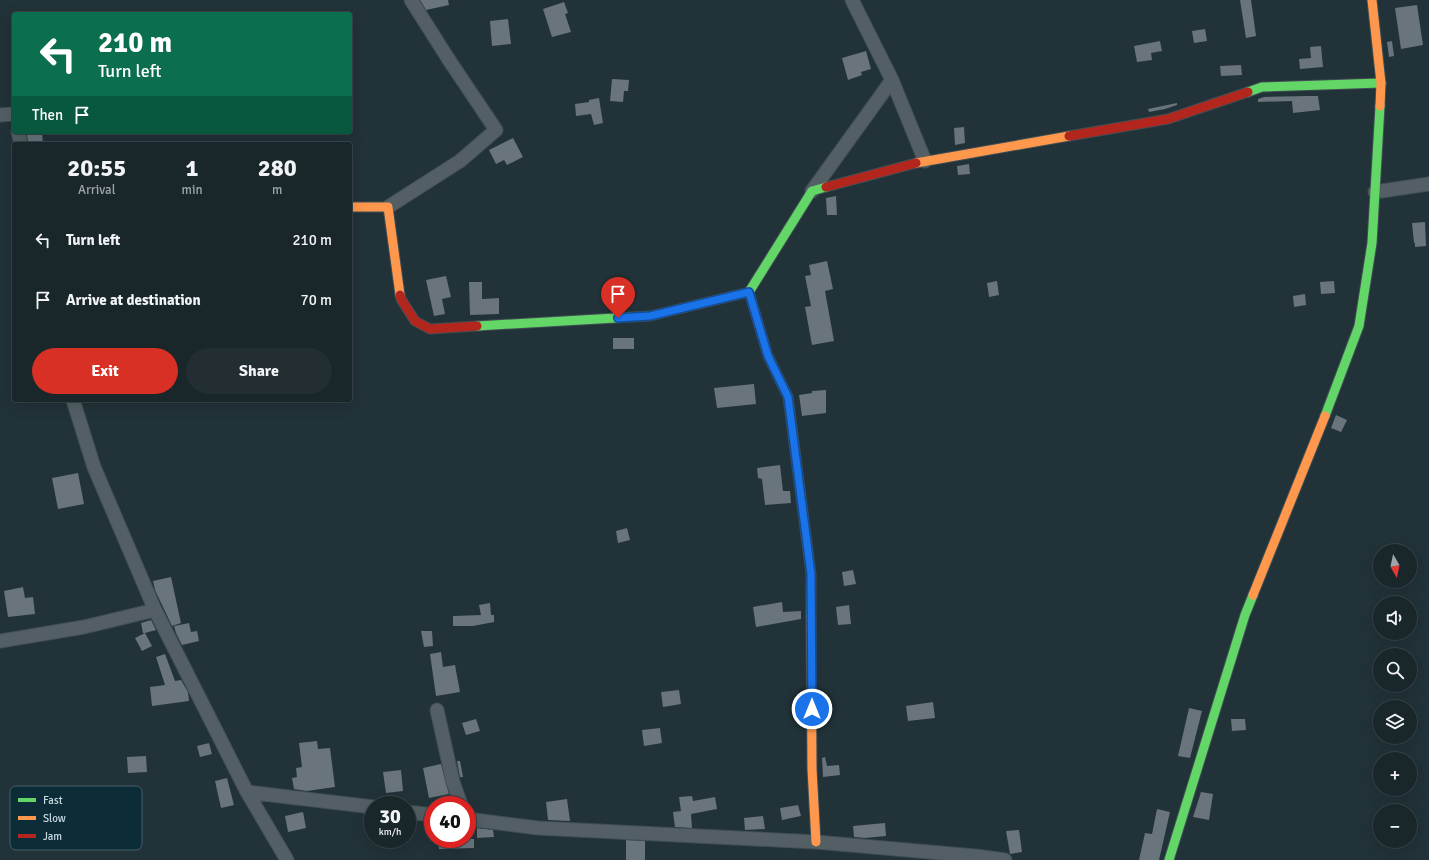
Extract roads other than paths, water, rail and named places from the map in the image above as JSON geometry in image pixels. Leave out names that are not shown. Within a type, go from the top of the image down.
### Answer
[{"type":"street","points":[[352,207],[388,207],[460,162],[496,130],[411,0]]},
{"type":"street","points":[[852,0],[892,80],[925,161]]},
{"type":"street","points":[[1169,860],[1245,615],[1359,326],[1372,243],[1381,82],[1372,0]]},
{"type":"street","points":[[388,207],[401,299],[415,321],[430,329],[650,316],[749,292],[812,191],[892,80]]},
{"type":"street","points":[[812,191],[925,161],[1168,119],[1262,87],[1381,82]]},
{"type":"street","points":[[0,115],[12,114]]},
{"type":"street","points":[[1375,192],[1429,184]]},
{"type":"street","points":[[749,292],[768,356],[788,397],[811,574],[812,769],[816,842]]},
{"type":"street","points":[[74,402],[94,466],[155,610],[248,792],[287,860]]},
{"type":"street","points":[[0,641],[84,627],[155,610]]},
{"type":"street","points":[[437,710],[453,782],[458,796]]},
{"type":"street","points":[[248,792],[364,807]]},
{"type":"street","points":[[476,820],[538,828],[816,842],[1005,860]]}]
